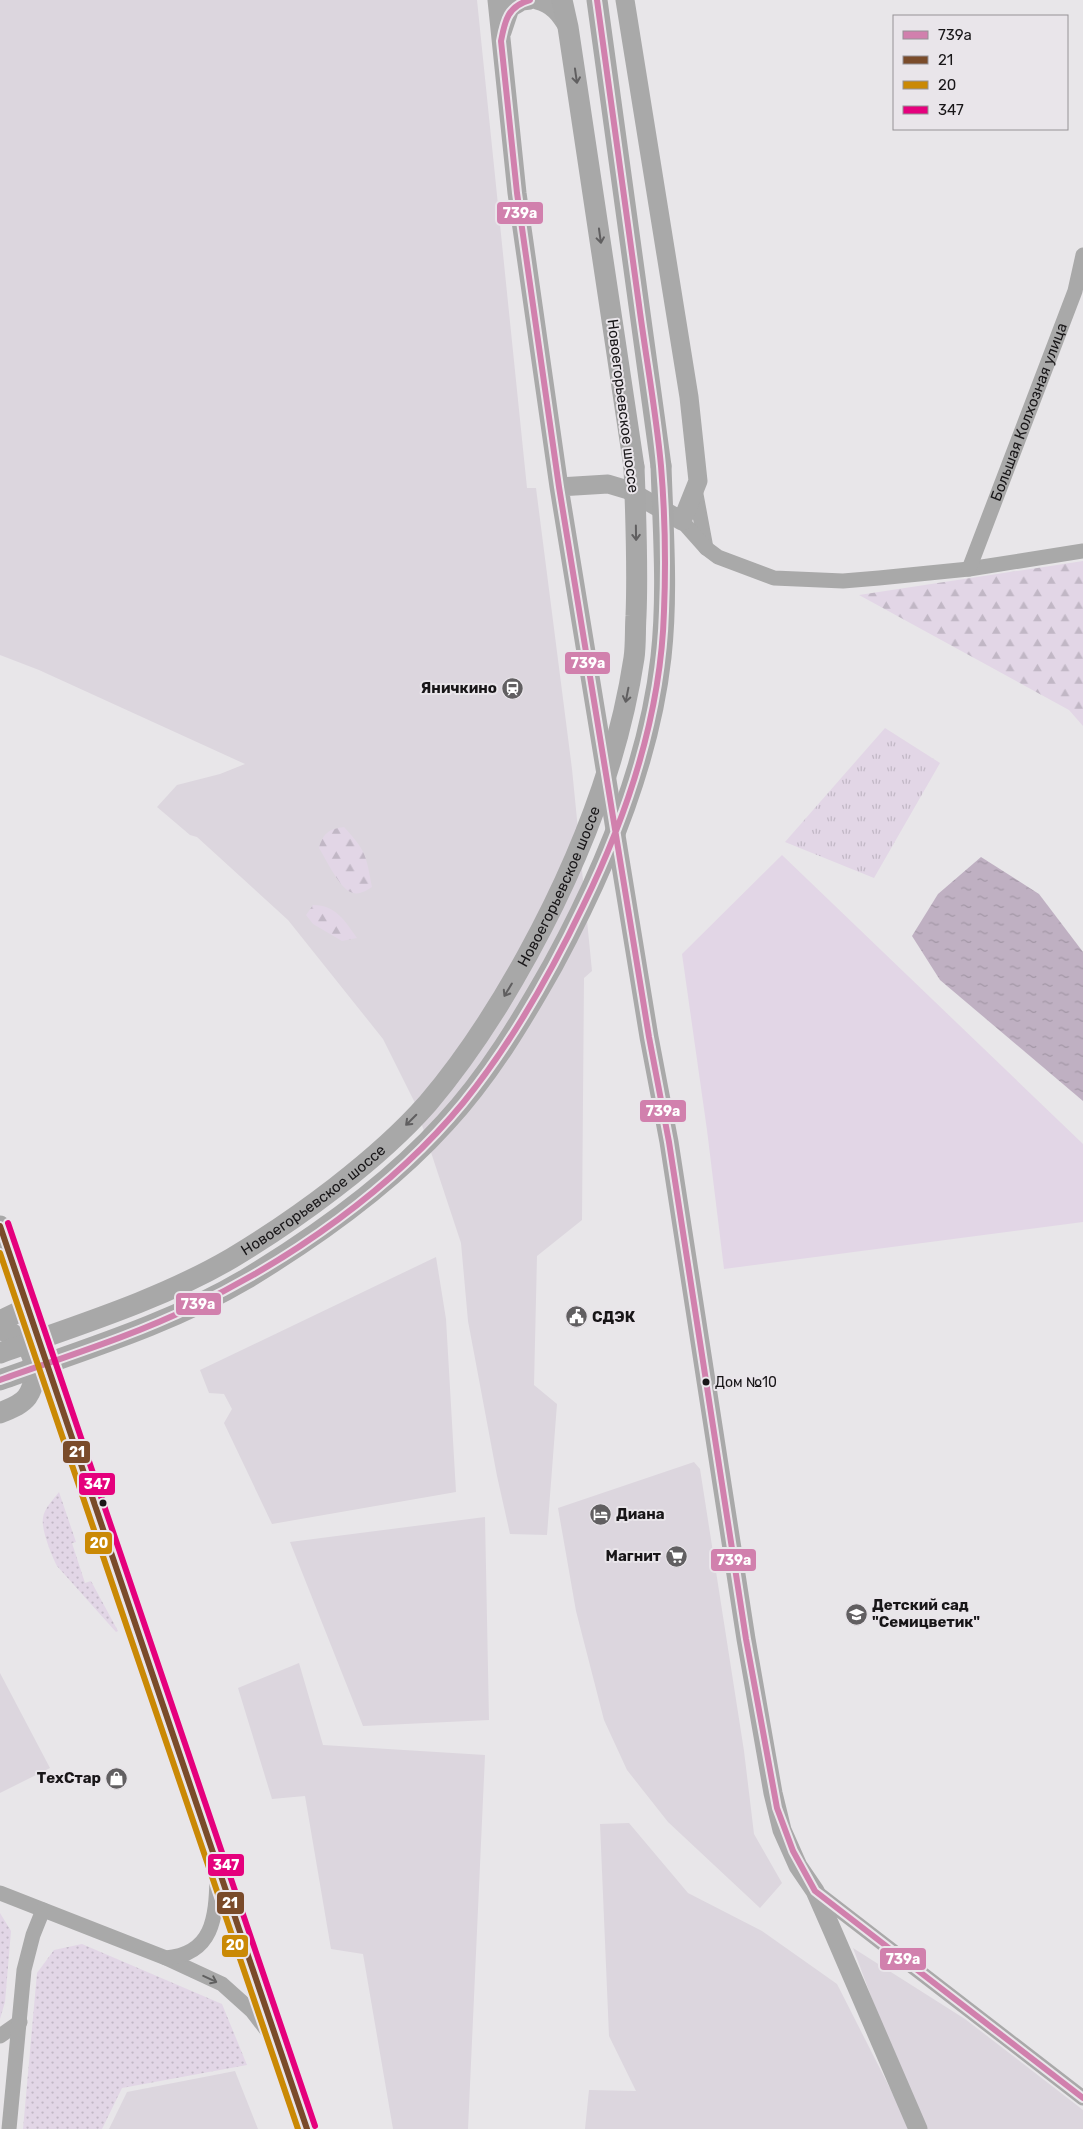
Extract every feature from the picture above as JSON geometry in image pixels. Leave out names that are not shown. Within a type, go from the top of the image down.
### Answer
[{"type":"main road","name":"Новоегорьевское шоссе","points":[[0,1353],[157,1295],[238,1254],[317,1201],[389,1142],[427,1104],[472,1045],[516,976],[564,886],[585,840],[623,716],[634,655],[637,591],[634,467],[568,27],[562,0]]},
{"type":"main road","name":"Новоегорьевское шоссе","points":[[0,1380],[166,1318],[205,1300],[252,1275],[332,1221],[382,1184],[447,1122],[510,1038],[540,989],[588,897],[610,849],[636,770],[649,722],[661,658],[664,592],[661,466],[597,0]]},
{"type":"main road","points":[[0,1226],[307,2129]]},
{"type":"main road","points":[[0,1321],[27,1308]]},
{"type":"main road","points":[[0,1330],[15,1335],[22,1340],[32,1354],[35,1371],[34,1381],[26,1398],[0,1414]]},
{"type":"main road","points":[[0,1414],[57,1395]]},
{"type":"street","points":[[497,0],[517,193],[559,487],[649,1037],[671,1152],[746,1639],[772,1793],[782,1830],[798,1866],[815,1891],[918,2129]]},
{"type":"street","points":[[501,40],[504,23],[510,8],[522,1],[530,0]]},
{"type":"street","points":[[537,0],[547,3],[558,12],[568,27]]},
{"type":"street","points":[[625,0],[689,397],[698,480],[682,521]]},
{"type":"street","name":"Большая Колхозная улица","points":[[969,569],[1073,298],[1083,255]]},
{"type":"street","points":[[559,487],[608,484],[628,490],[682,521],[706,548],[718,557],[774,578],[843,581],[969,569],[1083,551]]},
{"type":"street","points":[[695,489],[706,548]]},
{"type":"street","points":[[166,1958],[178,1957],[194,1951],[210,1932],[216,1900],[217,1866]]},
{"type":"street","points":[[815,1891],[1083,2098]]},
{"type":"street","points":[[0,1893],[166,1958],[222,1984],[252,2011],[267,2030],[283,2058]]},
{"type":"street","points":[[9,2129],[24,1970],[33,1935],[43,1910]]},
{"type":"street","points":[[0,2036],[20,2022]]},
{"type":"shaded area","points":[[0,0],[477,0],[527,488],[536,488],[572,769],[592,971],[584,978],[582,1220],[537,1256],[534,1385],[557,1404],[547,1535],[510,1534],[497,1476],[468,1321],[461,1243],[414,1101],[383,1039],[288,920],[197,837],[190,835],[157,807],[177,785],[220,774],[245,764],[39,670],[0,655]]},
{"type":"shaded area","points":[[436,1257],[446,1319],[456,1492],[272,1524],[224,1423],[232,1409],[224,1394],[209,1393],[200,1370]]},
{"type":"shaded area","points":[[694,1462],[700,1469],[744,1751],[754,1834],[782,1883],[760,1908],[668,1822],[627,1770],[604,1720],[576,1611],[558,1508]]},
{"type":"shaded area","points":[[485,1517],[489,1720],[363,1726],[290,1542]]},
{"type":"shaded area","points":[[299,1663],[323,1745],[485,1755],[468,2129],[393,2129],[363,1954],[331,1949],[305,1796],[272,1799],[238,1688]]},
{"type":"shaded area","points":[[0,1673],[50,1768],[0,1793]]},
{"type":"shaded area","points":[[629,1823],[688,1893],[762,1931],[837,1984],[901,2110],[908,2129],[585,2129],[589,2090],[636,2091],[609,2036],[600,1824]]},
{"type":"shaded area","points":[[853,1948],[965,2019],[1083,2110],[1083,2129],[925,2129],[884,2031]]},
{"type":"shaded area","points":[[235,2071],[258,2129],[109,2129],[127,2092]]},
{"type":"green space","points":[[1083,561],[1083,726],[1069,710],[859,595]]},
{"type":"green space","points":[[885,728],[940,763],[874,878],[785,842]]},
{"type":"green space","points":[[344,827],[361,848],[368,868],[372,887],[361,893],[353,893],[343,886],[319,848],[322,839],[327,833]]},
{"type":"green space","points":[[782,855],[1083,1144],[1083,1222],[724,1269],[707,1130],[682,954]]},
{"type":"green space","points":[[313,905],[334,911],[344,920],[357,938],[342,941],[313,924],[306,915]]},
{"type":"green space","points":[[59,1492],[76,1542],[72,1543],[85,1583],[91,1581],[118,1631],[116,1632],[57,1566],[52,1556],[45,1536],[43,1518],[47,1507]]},
{"type":"green space","points":[[0,1913],[11,1931],[5,2002],[0,2019]]},
{"type":"green space","points":[[82,1944],[222,2004],[247,2065],[122,2088],[102,2129],[23,2129],[37,1973],[54,1950]]},
{"type":"water","points":[[981,857],[1039,894],[1083,952],[1083,1101],[940,980],[912,936],[938,894]]},
{"type":"transit line","name":"739а","points":[[530,0],[512,10],[506,20],[501,41],[517,193],[559,487],[649,1037],[669,1142],[746,1639],[777,1808],[793,1851],[815,1891],[1083,2098]]},
{"type":"transit line","name":"739а","points":[[0,1380],[121,1337],[192,1307],[229,1288],[303,1244],[373,1193],[435,1134],[463,1103],[498,1057],[543,983],[599,871],[628,799],[649,725],[662,649],[665,557],[661,466],[597,0]]},
{"type":"transit line","name":"347","points":[[8,1223],[315,2126]]},
{"type":"transit line","name":"21","points":[[0,1226],[307,2129]]},
{"type":"transit line","name":"20","points":[[0,1253],[298,2129]]},
{"type":"place","name":"Яничкино","points":[[513,688]]},
{"type":"place","name":"СДЭК","points":[[576,1317]]},
{"type":"place","name":"Дом №10","points":[[706,1382]]},
{"type":"place","name":"Диана","points":[[600,1514]]},
{"type":"place","name":"Магнит","points":[[677,1556]]},
{"type":"place","name":"Детский сад \"Семицветик\"","points":[[856,1614]]},
{"type":"place","name":"ТехСтар","points":[[117,1778]]}]
